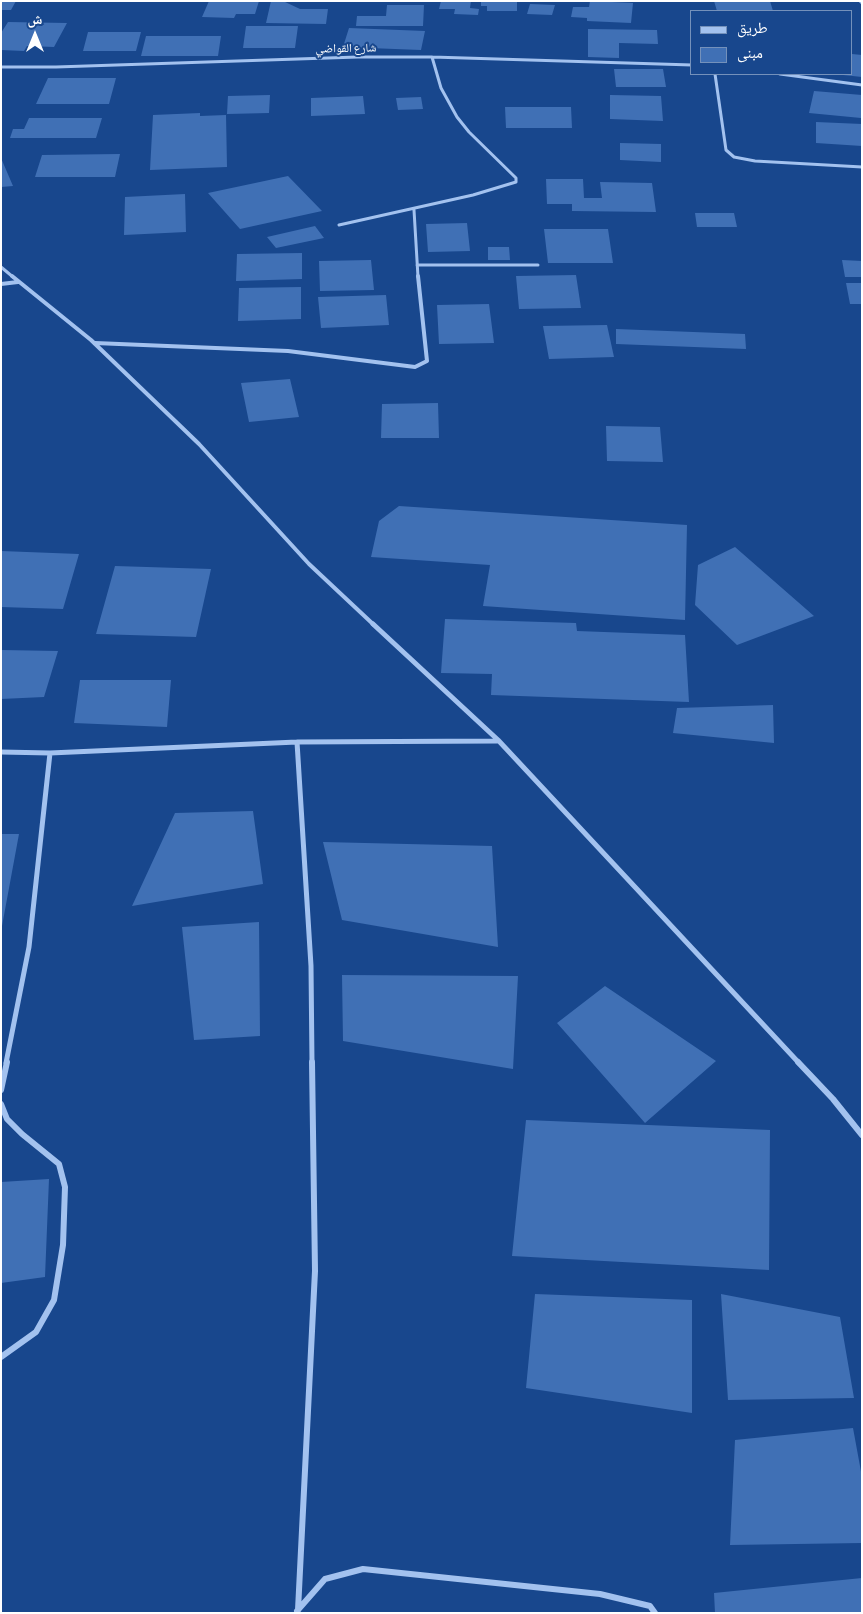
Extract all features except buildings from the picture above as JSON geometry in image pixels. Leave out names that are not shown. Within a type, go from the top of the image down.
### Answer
[{"type":"street","name":"شارع القواضي","points":[[1,67],[432,57],[690,64]]},
{"type":"street","points":[[339,225],[414,210],[516,182],[516,178],[469,132],[458,117],[442,88],[432,57]]},
{"type":"street","points":[[715,75],[726,150],[734,157],[755,161],[862,167]]},
{"type":"street","points":[[787,75],[862,85]]},
{"type":"street","points":[[94,343],[288,351],[414,367],[427,361],[417,265],[414,210]]},
{"type":"street","points":[[417,265],[538,265]]},
{"type":"street","points":[[1,267],[94,343],[199,444],[309,564],[498,740],[826,1092],[862,1135]]},
{"type":"street","points":[[1,284],[18,282]]},
{"type":"street","points":[[1,752],[50,753],[296,742],[498,740]]},
{"type":"street","points":[[296,742],[311,966],[314,1271],[296,1612]]},
{"type":"street","points":[[1,1090],[29,947],[50,753]]},
{"type":"street","points":[[1,1104],[7,1119],[22,1134],[59,1164],[65,1187],[63,1245],[54,1300],[36,1332],[1,1357]]},
{"type":"street","points":[[296,1612],[325,1579],[364,1569],[600,1594],[650,1606],[655,1613]]}]
